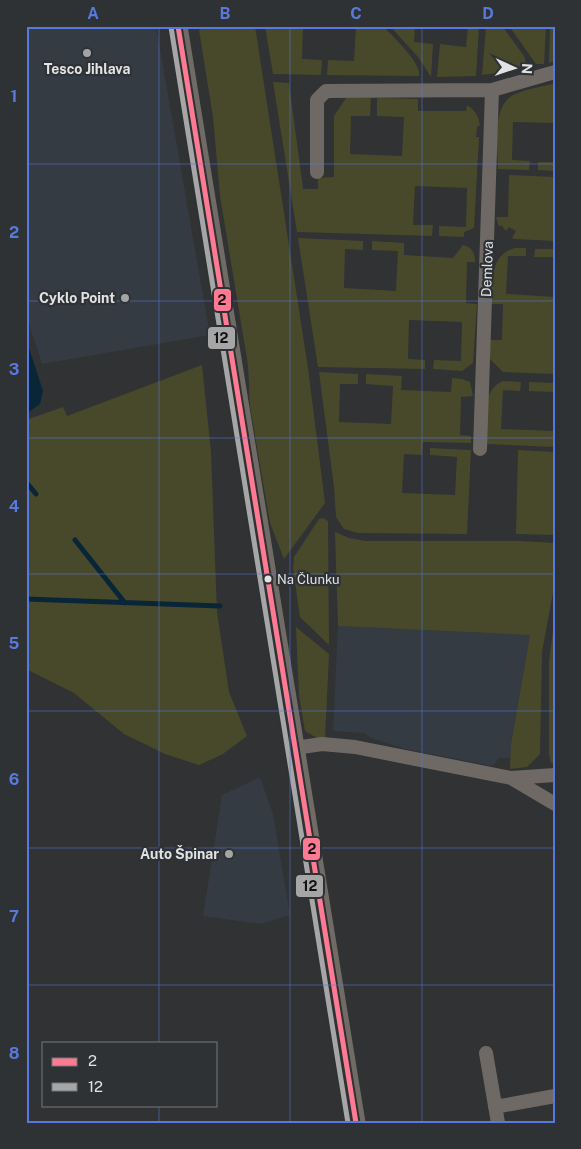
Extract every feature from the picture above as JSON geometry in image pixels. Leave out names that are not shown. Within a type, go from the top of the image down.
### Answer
[{"type":"main road","points":[[178,26],[356,1123]]},
{"type":"street","points":[[317,172],[317,100],[326,91],[492,90],[555,72]]},
{"type":"street","name":"Demlova","points":[[480,449],[492,90]]},
{"type":"street","points":[[294,748],[322,744],[355,747],[511,778],[555,775]]},
{"type":"street","points":[[511,778],[555,804]]},
{"type":"street","points":[[486,1052],[498,1123]]},
{"type":"street","points":[[495,1107],[555,1096]]},
{"type":"shaded area","points":[[26,26],[156,26],[210,335],[42,364],[26,315]]},
{"type":"shaded area","points":[[338,626],[530,635],[511,743],[511,758],[499,758],[493,766],[405,749],[371,738],[364,733],[333,731]]},
{"type":"shaded area","points":[[260,777],[273,814],[290,915],[260,924],[203,916],[222,795]]},
{"type":"green space","points":[[209,26],[255,26],[308,368],[325,503],[284,559],[270,523],[250,406],[248,365],[220,196],[213,117],[199,30]]},
{"type":"green space","points":[[265,26],[303,26],[302,59],[322,60],[321,75],[273,74]]},
{"type":"green space","points":[[356,26],[383,26],[411,57],[419,71],[419,76],[327,75],[328,60],[354,61]]},
{"type":"green space","points":[[390,26],[415,26],[414,42],[433,44],[431,77],[418,57]]},
{"type":"green space","points":[[468,26],[479,26],[476,76],[437,77],[440,44],[466,47]]},
{"type":"green space","points":[[486,26],[502,26],[524,56],[527,65],[525,69],[482,75]]},
{"type":"green space","points":[[509,26],[546,26],[544,64],[536,64]]},
{"type":"green space","points":[[550,26],[555,26],[555,61],[549,63]]},
{"type":"green space","points":[[273,82],[289,83],[303,189],[318,189],[318,178],[334,177],[334,116],[346,98],[371,98],[370,116],[351,116],[350,154],[402,156],[404,117],[377,116],[377,98],[418,99],[418,111],[466,111],[467,105],[470,107],[476,113],[480,125],[477,127],[476,137],[479,137],[474,228],[464,232],[464,237],[439,236],[439,226],[466,227],[467,188],[415,186],[413,225],[433,225],[432,236],[297,232]]},
{"type":"green space","points":[[555,83],[555,123],[513,122],[512,160],[530,161],[529,170],[498,169],[497,129],[501,109],[506,101],[518,93]]},
{"type":"green space","points":[[538,162],[555,162],[555,171],[538,170]]},
{"type":"green space","points":[[509,175],[555,177],[555,241],[515,239],[512,238],[516,231],[509,227],[506,231],[501,225],[499,227],[496,217],[508,217]]},
{"type":"green space","points":[[298,238],[363,241],[363,250],[345,249],[344,288],[396,291],[398,251],[372,250],[372,241],[404,243],[404,255],[453,258],[463,245],[469,247],[474,253],[475,262],[467,262],[466,303],[477,304],[473,363],[462,371],[433,369],[434,360],[461,361],[462,322],[409,320],[408,359],[425,360],[425,369],[318,367]]},
{"type":"green space","points":[[515,248],[526,248],[526,256],[508,256],[506,294],[555,297],[555,374],[503,372],[490,359],[490,340],[502,340],[503,304],[492,304],[494,270],[501,256]]},
{"type":"green space","points":[[535,249],[555,249],[555,257],[534,257]]},
{"type":"green space","points":[[202,365],[211,452],[217,612],[229,692],[247,736],[223,754],[199,765],[165,754],[124,734],[74,693],[26,669],[26,420],[63,407],[67,416]]},
{"type":"green space","points":[[319,372],[358,374],[358,384],[340,384],[339,422],[391,424],[393,386],[366,384],[366,374],[402,376],[401,390],[451,392],[452,378],[470,382],[473,396],[461,397],[460,435],[471,436],[471,443],[423,442],[422,455],[404,454],[402,493],[455,495],[457,457],[430,455],[430,448],[471,450],[467,534],[358,533],[344,529],[336,517],[334,487]]},
{"type":"green space","points":[[503,381],[521,382],[520,391],[503,390],[501,429],[554,431],[555,407],[555,447],[486,444],[486,408],[488,399],[496,385]]},
{"type":"green space","points":[[529,382],[555,383],[555,392],[529,391]]},
{"type":"green space","points":[[518,450],[555,452],[555,535],[516,534]]},
{"type":"green space","points":[[323,518],[328,521],[329,645],[300,617],[293,568],[294,557],[319,519]]},
{"type":"green space","points":[[335,532],[349,538],[366,541],[520,541],[555,543],[555,582],[542,652],[540,754],[527,767],[510,769],[511,744],[530,635],[338,626]]},
{"type":"green space","points":[[555,616],[555,764],[551,763],[549,754],[549,661]]},
{"type":"green space","points":[[296,627],[329,654],[325,740],[322,741],[305,731],[299,696]]},
{"type":"water","points":[[26,339],[43,391],[40,404],[26,414]]},
{"type":"waterway","points":[[26,482],[36,494]]},
{"type":"waterway","points":[[75,540],[125,603]]},
{"type":"waterway","points":[[26,599],[220,606]]},
{"type":"transit line","name":"2","points":[[178,26],[356,1123]]},
{"type":"transit line","name":"12","points":[[171,27],[348,1123]]},
{"type":"place","name":"Tesco Jihlava","points":[[87,53]]},
{"type":"place","name":"Cyklo Point","points":[[125,298]]},
{"type":"place","name":"Na Člunku","points":[[268,579]]},
{"type":"place","name":"Auto Špinar","points":[[229,854]]}]
